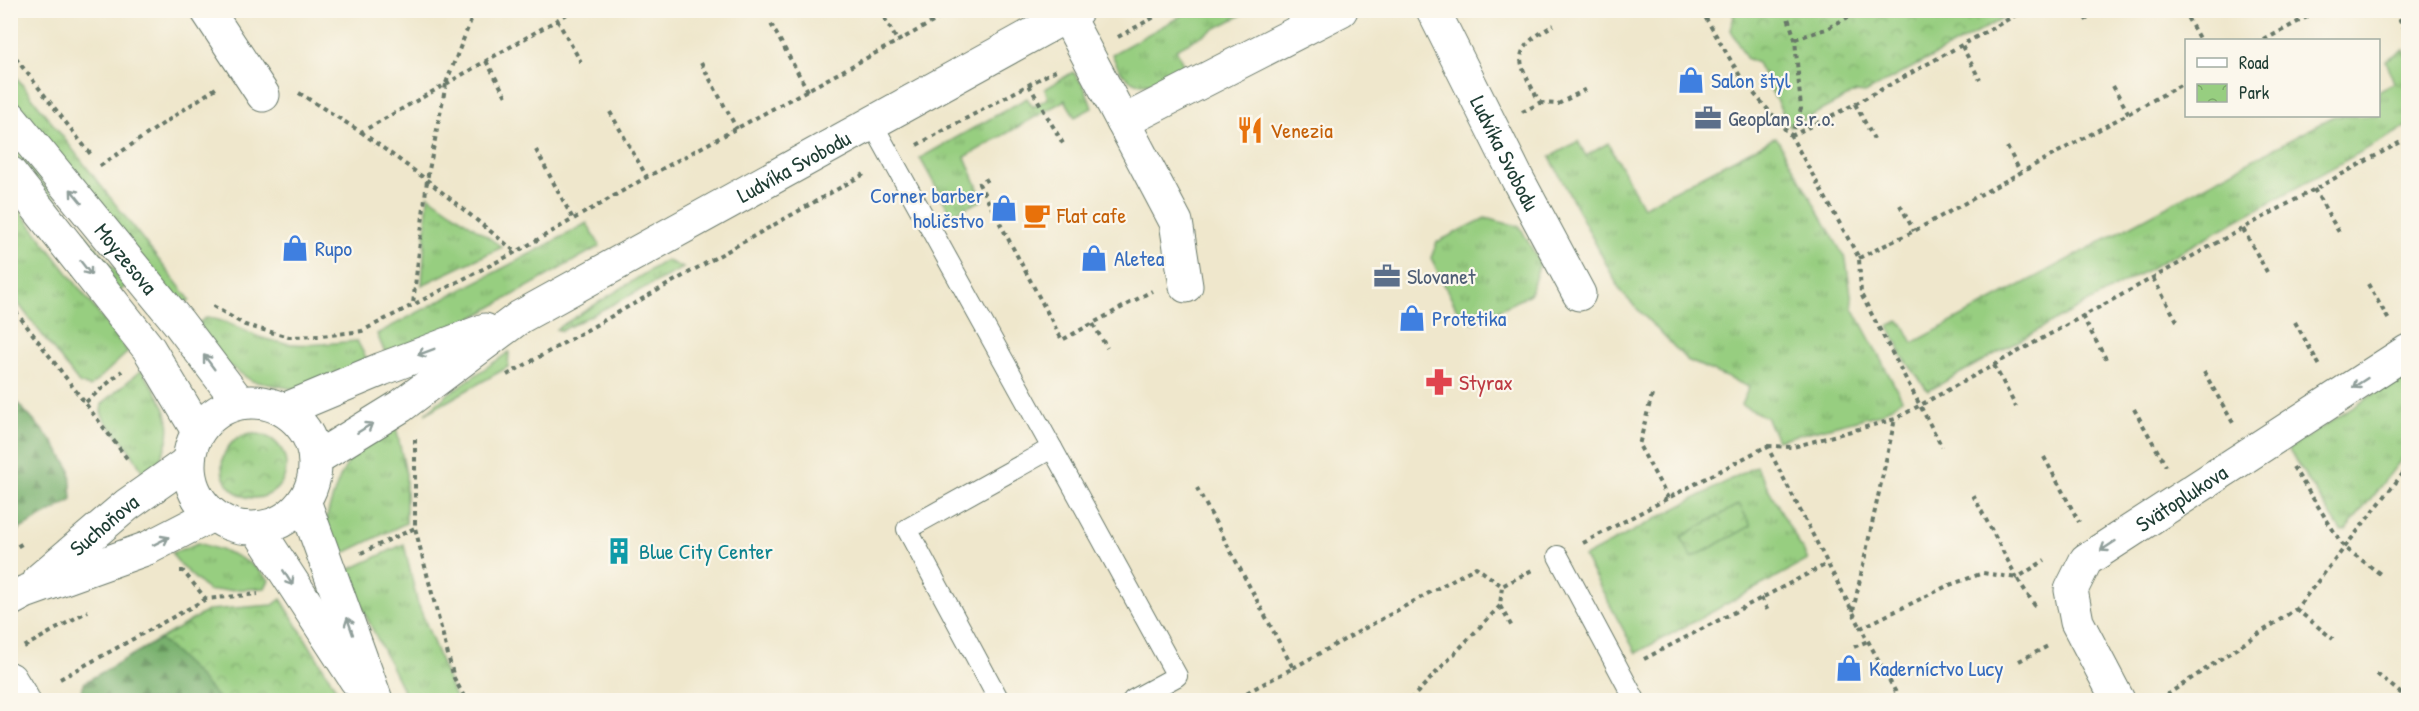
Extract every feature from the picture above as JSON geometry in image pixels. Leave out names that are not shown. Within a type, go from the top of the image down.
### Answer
[{"type":"street","points":[[207,10],[263,95]]},
{"type":"street","points":[[1123,122],[1341,10]]},
{"type":"street","name":"Ludvíka Svobodu","points":[[1433,10],[1518,180],[1580,294]]},
{"type":"street","name":"Ludvíka Svobodu","points":[[315,459],[401,406],[520,317],[1072,13],[1087,54],[1176,222],[1172,287]]},
{"type":"street","name":"Moyzesova","points":[[10,117],[179,323],[239,402]]},
{"type":"street","name":"Moyzesova","points":[[10,173],[149,348],[198,431]]},
{"type":"street","name":"Ludvíka Svobodu","points":[[284,410],[382,369],[520,317]]},
{"type":"street","name":"Svätoplukova","points":[[2118,700],[2077,622],[2071,590],[2086,560],[2274,439],[2402,340]]},
{"type":"street","points":[[255,401],[284,410],[306,430],[315,459],[311,488],[304,501],[291,515],[275,524],[257,528],[226,523],[212,515],[199,500],[191,482],[188,462],[191,446],[198,431],[209,418],[223,408],[239,402],[255,401]]},
{"type":"street","name":"Suchoňova","points":[[18,596],[100,548],[127,505],[188,462]]},
{"type":"street","points":[[304,501],[376,700]]},
{"type":"street","name":"Suchoňova","points":[[100,548],[148,548],[212,515]]},
{"type":"street","points":[[257,528],[370,700]]},
{"type":"street","points":[[16,664],[23,700]]},
{"type":"lane","points":[[872,123],[1177,676],[1133,700]]},
{"type":"lane","points":[[999,700],[907,529],[1052,448]]},
{"type":"lane","points":[[1558,556],[1635,700]]},
{"type":"path","points":[[413,304],[427,180],[446,84],[475,10]]},
{"type":"path","points":[[361,132],[574,10]]},
{"type":"path","points":[[880,10],[898,42]]},
{"type":"path","points":[[205,302],[244,325],[289,337],[362,331],[516,252],[647,177],[955,10]]},
{"type":"path","points":[[541,354],[892,158],[1167,10]]},
{"type":"path","points":[[1701,10],[1743,81],[1791,136],[1859,258],[1861,294],[1942,447]]},
{"type":"path","points":[[1788,10],[1788,18],[1795,39],[1801,110],[1791,136]]},
{"type":"path","points":[[1795,39],[1826,29],[1861,10]]},
{"type":"path","points":[[1791,136],[1855,104],[2025,10]]},
{"type":"path","points":[[2082,10],[2087,21]]},
{"type":"path","points":[[2183,10],[2199,39]]},
{"type":"path","points":[[2266,39],[2320,10]]},
{"type":"path","points":[[2395,10],[2409,36]]},
{"type":"path","points":[[557,20],[581,62]]},
{"type":"path","points":[[771,24],[808,91]]},
{"type":"path","points":[[1540,103],[1521,67],[1520,56],[1526,43],[1554,25]]},
{"type":"path","points":[[1962,46],[1980,80]]},
{"type":"path","points":[[10,51],[100,166],[246,68]]},
{"type":"path","points":[[486,61],[508,100]]},
{"type":"path","points":[[701,63],[737,129]]},
{"type":"path","points":[[1859,258],[1914,231],[2185,83]]},
{"type":"path","points":[[294,85],[300,93],[361,132],[427,180],[516,252]]},
{"type":"path","points":[[1029,85],[1065,147]]},
{"type":"path","points":[[2113,86],[2129,114]]},
{"type":"path","points":[[1492,128],[1540,103],[1558,104],[1588,88]]},
{"type":"path","points":[[1855,104],[1874,139]]},
{"type":"path","points":[[610,112],[647,177]]},
{"type":"path","points":[[1502,586],[1767,446],[1793,447],[1895,419],[2409,138]]},
{"type":"path","points":[[2007,147],[2021,173]]},
{"type":"path","points":[[536,150],[573,219]]},
{"type":"path","points":[[988,179],[979,184],[1062,340],[1172,287]]},
{"type":"path","points":[[2314,189],[2340,234]]},
{"type":"path","points":[[1900,205],[1914,231]]},
{"type":"path","points":[[2243,229],[2267,272]]},
{"type":"path","points":[[2153,278],[2177,321]]},
{"type":"path","points":[[2368,284],[2402,340]]},
{"type":"path","points":[[10,304],[86,402],[134,469]]},
{"type":"path","points":[[2082,316],[2106,359]]},
{"type":"path","points":[[2295,322],[2325,376]]},
{"type":"path","points":[[1093,324],[1107,348]]},
{"type":"path","points":[[1994,365],[2016,407]]},
{"type":"path","points":[[86,402],[123,370]]},
{"type":"path","points":[[2204,372],[2238,433]]},
{"type":"path","points":[[1652,395],[1639,445],[1668,498]]},
{"type":"path","points":[[2134,409],[2166,467]]},
{"type":"path","points":[[1852,611],[1895,419]]},
{"type":"path","points":[[415,432],[415,528],[454,678],[466,700]]},
{"type":"path","points":[[2274,439],[2344,547],[2383,576]]},
{"type":"path","points":[[1767,446],[1900,700]]},
{"type":"path","points":[[2044,457],[2080,524]]},
{"type":"path","points":[[2159,700],[2296,609],[2409,467]]},
{"type":"path","points":[[1197,488],[1293,668]]},
{"type":"path","points":[[1973,495],[2017,578],[2040,614]]},
{"type":"path","points":[[351,557],[415,528]]},
{"type":"path","points":[[1620,672],[1827,564]]},
{"type":"path","points":[[1233,700],[1476,567],[1502,586]]},
{"type":"path","points":[[172,568],[183,572],[206,599]]},
{"type":"path","points":[[1861,628],[1947,586],[1983,573],[2017,578]]},
{"type":"path","points":[[1502,586],[1500,606],[1512,627]]},
{"type":"path","points":[[60,680],[206,599],[263,594]]},
{"type":"path","points":[[1761,598],[1769,613]]},
{"type":"path","points":[[1410,700],[1500,606]]},
{"type":"path","points":[[16,664],[93,608]]},
{"type":"path","points":[[2296,609],[2333,639]]},
{"type":"path","points":[[1854,647],[1868,640]]},
{"type":"path","points":[[2019,661],[2057,642]]},
{"type":"path","points":[[2378,674],[2409,699]]},
{"type":"path","points":[[1946,700],[1956,695]]},
{"type":"green space","points":[[1190,11],[1249,11],[1176,49],[1185,69],[1151,83],[1133,82],[1125,77],[1112,54]]},
{"type":"green space","points":[[1731,11],[2017,11],[1865,93],[1856,92],[1790,127],[1757,63],[1746,58],[1731,30],[1734,16]]},
{"type":"green space","points":[[2404,49],[2408,59],[2408,126],[1928,391],[1900,353],[1898,344],[1888,326],[1898,321],[1903,324],[1913,343],[2332,117],[2380,117],[2380,90],[2394,83],[2386,60]]},
{"type":"green space","points":[[10,69],[190,300],[181,308],[11,105]]},
{"type":"green space","points":[[1073,72],[1085,88],[1092,108],[1075,117],[1065,100],[965,157],[983,200],[951,214],[920,158],[1027,98],[1033,107],[1048,98],[1045,89]]},
{"type":"green space","points":[[1776,137],[1846,260],[1853,308],[1902,399],[1880,414],[1777,440],[1766,417],[1741,405],[1749,387],[1687,360],[1621,292],[1550,157],[1578,141],[1586,156],[1608,143],[1643,207]]},
{"type":"green space","points":[[10,142],[127,285],[119,292],[11,159]]},
{"type":"green space","points":[[428,195],[502,247],[422,285]]},
{"type":"green space","points":[[11,199],[128,352],[90,387],[79,383],[11,294]]},
{"type":"green space","points":[[1485,218],[1520,227],[1540,263],[1530,294],[1474,323],[1459,314],[1431,258],[1437,242]]},
{"type":"green space","points":[[587,223],[600,246],[476,316],[385,353],[377,334]]},
{"type":"green space","points":[[666,260],[683,268],[561,331],[556,329]]},
{"type":"green space","points":[[206,318],[220,320],[259,337],[284,343],[308,345],[357,341],[369,363],[310,392],[252,381],[227,364],[194,326]]},
{"type":"green space","points":[[509,352],[508,367],[425,414],[448,394]]},
{"type":"green space","points":[[141,370],[160,398],[168,423],[165,448],[147,479],[127,446],[105,421],[101,412],[102,404]]},
{"type":"green space","points":[[2402,376],[2408,387],[2408,451],[2346,530],[2341,531],[2288,449]]},
{"type":"green space","points":[[11,396],[53,442],[70,469],[72,500],[11,534]]},
{"type":"green space","points":[[396,427],[406,474],[406,523],[340,555],[325,523],[338,481],[355,454],[371,441]]},
{"type":"green space","points":[[254,434],[272,440],[280,448],[286,466],[280,484],[272,492],[254,498],[236,492],[228,484],[222,466],[228,448],[236,440]]},
{"type":"green space","points":[[1756,466],[1808,560],[1636,653],[1584,557]]},
{"type":"green space","points":[[1739,504],[1751,526],[1692,558],[1681,537]]},
{"type":"green space","points":[[198,543],[228,553],[253,566],[269,580],[265,588],[208,591],[172,553]]},
{"type":"green space","points":[[404,544],[417,601],[456,700],[408,700],[344,572]]},
{"type":"green space","points":[[281,599],[343,700],[220,700],[160,639],[209,610],[273,605]]},
{"type":"green space","points":[[160,639],[220,700],[85,700],[80,693],[85,682]]},
{"type":"place","name":"Salon štyl","points":[[1691,80]]},
{"type":"place","name":"Geoplan s.r.o.","points":[[1708,118]]},
{"type":"place","name":"Venezia","points":[[1250,130]]},
{"type":"place","name":"Corner barber holičstvo","points":[[1004,208]]},
{"type":"place","name":"Flat cafe","points":[[1037,215]]},
{"type":"place","name":"Rupo","points":[[295,248]]},
{"type":"place","name":"Aletea","points":[[1094,258]]},
{"type":"place","name":"Slovanet","points":[[1387,276]]},
{"type":"place","name":"Protetika","points":[[1412,318]]},
{"type":"place","name":"Styrax","points":[[1439,382]]},
{"type":"place","name":"Blue City Center","points":[[619,551]]},
{"type":"place","name":"Kaderníctvo Lucy","points":[[1849,668]]}]
